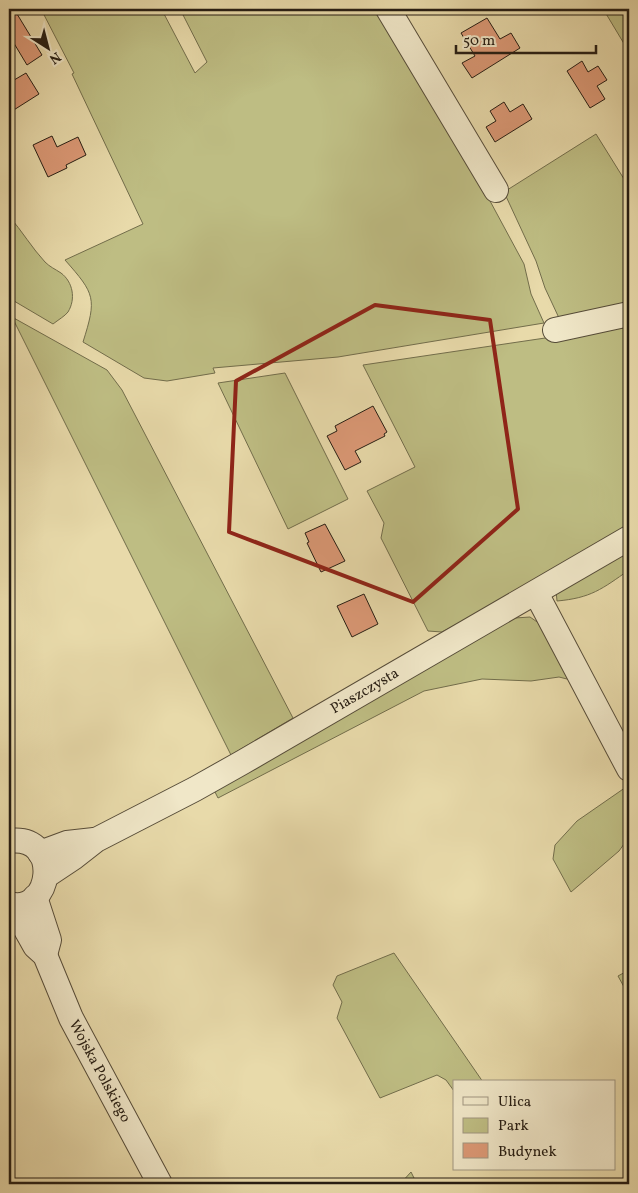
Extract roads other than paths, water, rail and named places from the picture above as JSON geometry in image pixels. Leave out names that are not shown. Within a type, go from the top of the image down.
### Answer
[{"type":"street","points":[[388,9],[496,190]]},
{"type":"street","points":[[555,330],[629,314]]},
{"type":"street","name":"Piaszczysta","points":[[46,876],[96,840],[227,771],[629,538]]},
{"type":"street","points":[[536,593],[629,769]]},
{"type":"street","points":[[9,840],[25,842],[33,846],[45,862],[46,876],[42,890],[35,897],[27,902],[11,904]]},
{"type":"street","name":"Piaszczysta","points":[[40,853],[67,843],[96,840]]},
{"type":"street","name":"Wojska Polskiego","points":[[35,897],[49,940],[45,955]]},
{"type":"street","name":"Wojska Polskiego","points":[[11,904],[35,946],[45,955],[71,1018],[160,1184]]}]
